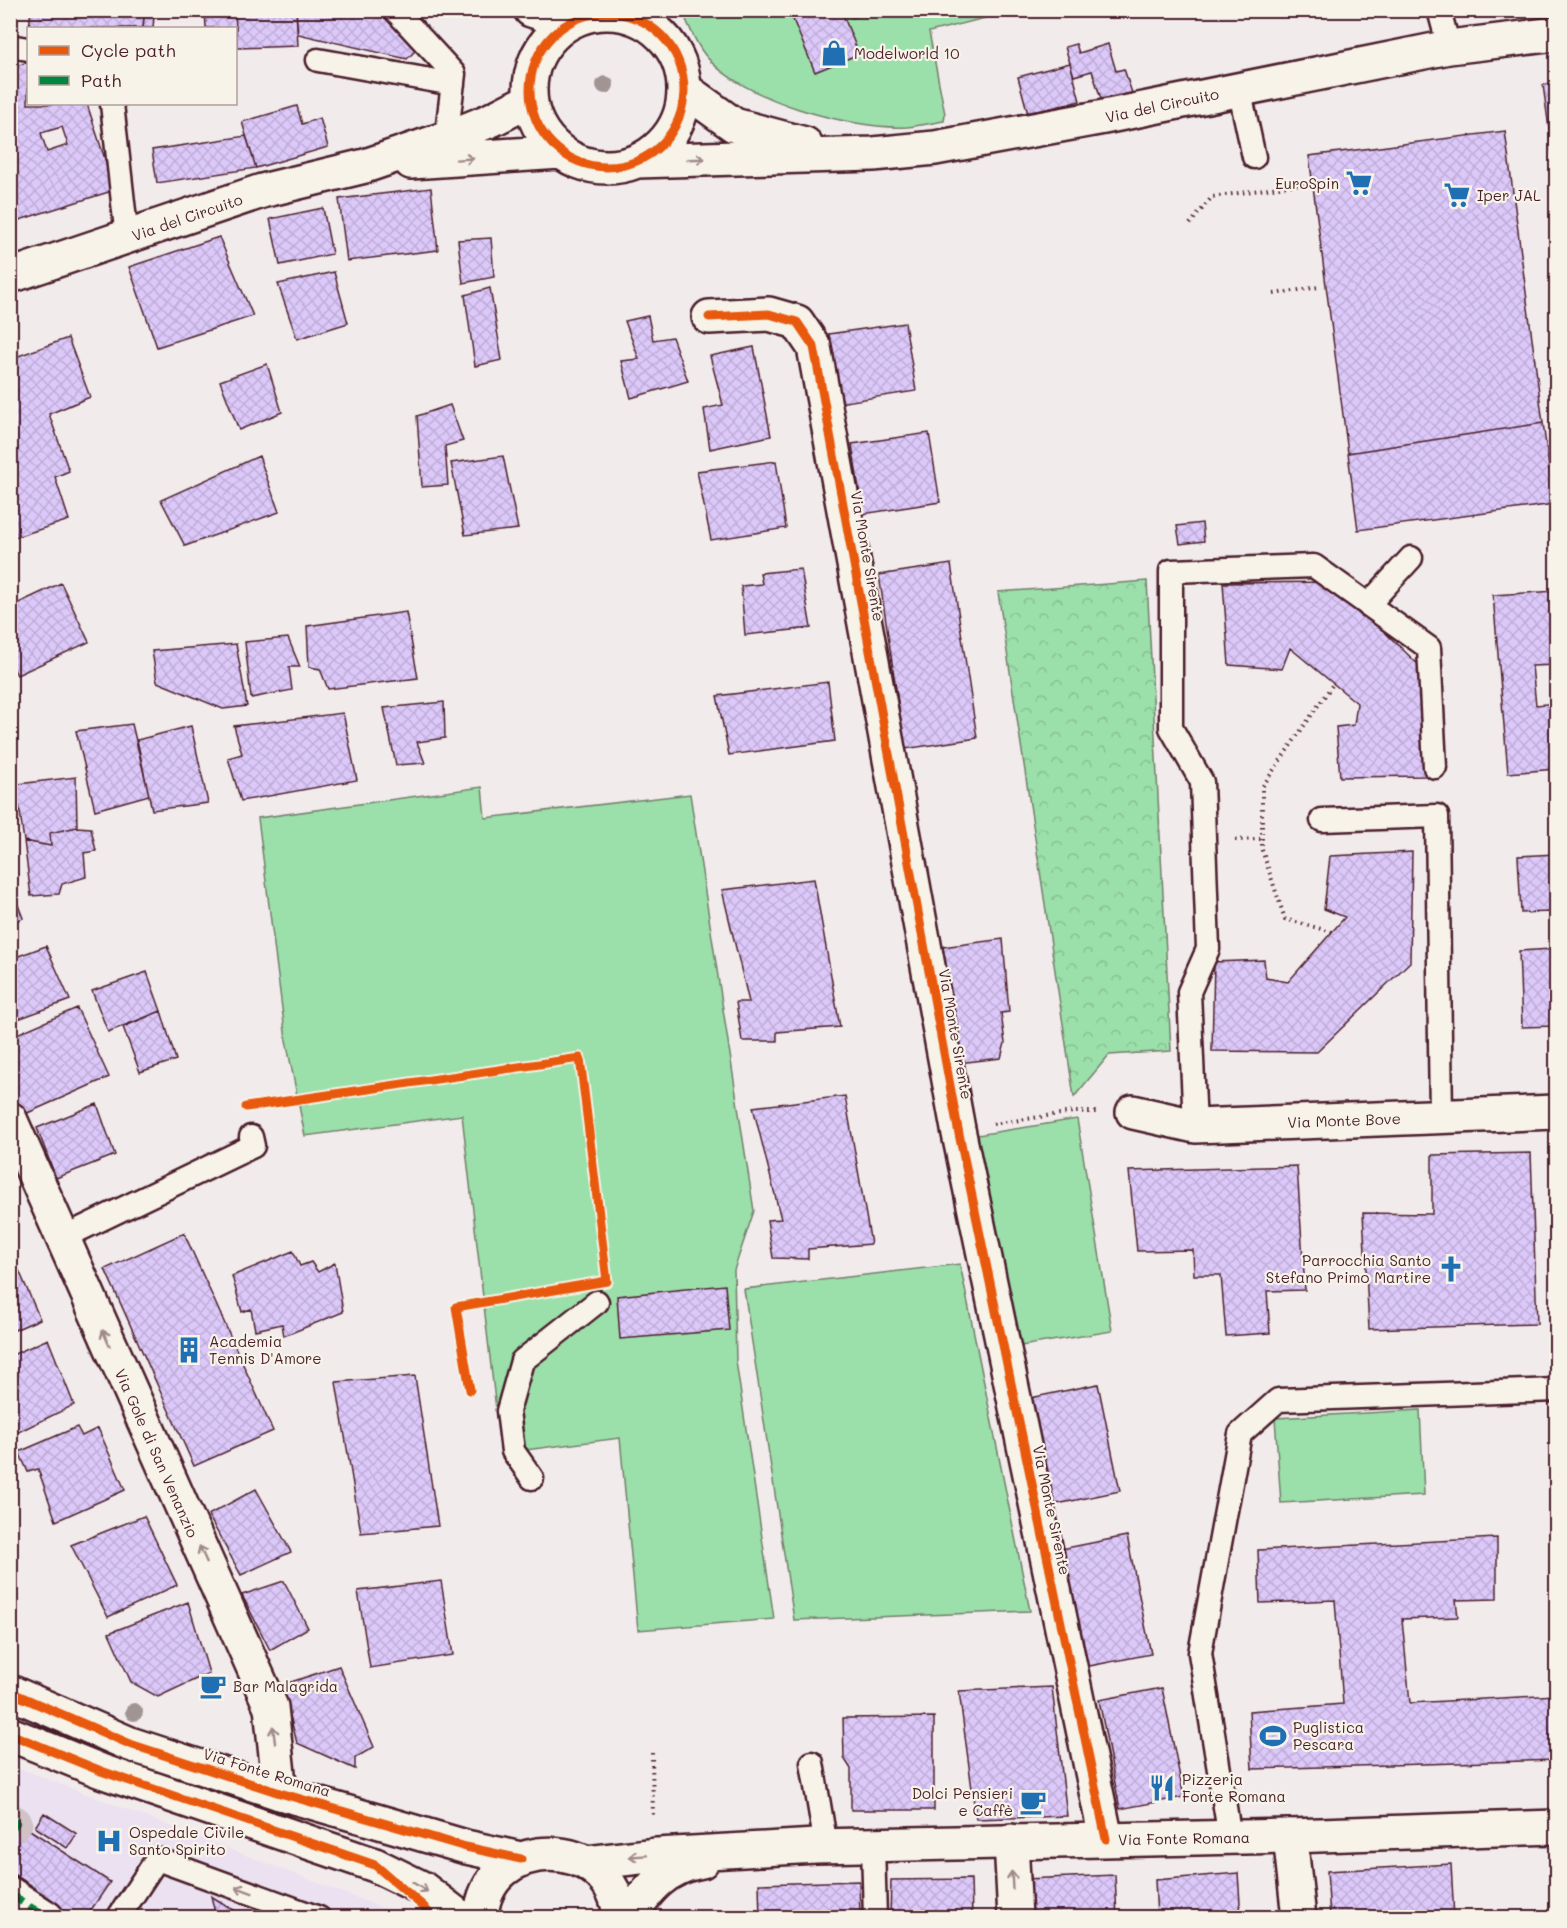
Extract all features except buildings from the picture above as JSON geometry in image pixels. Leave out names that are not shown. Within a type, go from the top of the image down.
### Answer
[{"type":"street","points":[[599,13],[650,20],[674,51],[681,70],[684,89],[681,112],[672,132],[657,149],[638,161],[618,166],[598,167],[578,162],[560,152],[546,138],[535,120],[530,100],[534,64],[556,19],[599,13]]},
{"type":"street","name":"Via del Circuito","points":[[638,161],[873,154],[994,139],[1449,47],[1557,34]]},
{"type":"street","name":"Via del Circuito","points":[[684,89],[702,104],[743,128],[793,143],[873,154]]},
{"type":"street","name":"Via del Circuito","points":[[10,276],[262,191],[365,166],[447,138],[491,120],[530,100]]},
{"type":"street","name":"Via del Circuito","points":[[365,166],[560,152]]},
{"type":"street","name":"Via Monte Sirente","points":[[709,317],[769,314],[796,322],[814,347],[958,1129],[1106,1839]]},
{"type":"street","name":"Via Monte Bove","points":[[1133,1112],[1195,1126],[1557,1112]]},
{"type":"street","name":"Via Gole di San Venanzio","points":[[10,1119],[271,1707],[280,1793]]},
{"type":"street","name":"Via Fonte Romana","points":[[10,1692],[130,1744],[280,1793],[466,1847],[521,1859]]},
{"type":"street","points":[[10,1734],[101,1771],[375,1865],[422,1888],[461,1917]]},
{"type":"street","name":"Via Fonte Romana","points":[[587,1863],[613,1858],[826,1846],[1230,1838],[1557,1827]]},
{"type":"street","points":[[1290,1836],[1299,1917]]},
{"type":"street","points":[[1011,1841],[1015,1917]]},
{"type":"street","name":"Via Fonte Romana","points":[[628,1917],[649,1887],[665,1874],[688,1863],[716,1859],[739,1850]]},
{"type":"street","points":[[481,1917],[485,1896],[505,1869],[521,1859],[549,1853],[568,1855],[587,1863],[609,1885],[616,1899],[620,1917]]},
{"type":"street","points":[[10,1894],[47,1917]]},
{"type":"lane","points":[[395,10],[454,74],[448,124]]},
{"type":"lane","points":[[1439,10],[1449,47]]},
{"type":"lane","points":[[10,46],[27,49]]},
{"type":"lane","points":[[318,60],[453,84]]},
{"type":"lane","points":[[1239,88],[1254,157]]},
{"type":"lane","points":[[112,105],[127,238]]},
{"type":"lane","points":[[1368,605],[1411,558]]},
{"type":"lane","points":[[1195,1126],[1189,992],[1208,949],[1202,782],[1171,728],[1172,571],[1314,566],[1430,648],[1435,768]]},
{"type":"lane","points":[[1322,820],[1437,816],[1441,1117]]},
{"type":"lane","points":[[62,1238],[254,1146],[251,1137]]},
{"type":"lane","points":[[532,1478],[513,1451],[508,1411],[522,1361],[597,1302]]},
{"type":"lane","points":[[1230,1838],[1200,1653],[1240,1434],[1278,1400],[1557,1390]]},
{"type":"lane","points":[[812,1763],[826,1846]]},
{"type":"lane","points":[[873,1845],[875,1917]]},
{"type":"lane","points":[[118,1917],[157,1859],[319,1917]]},
{"type":"path","points":[[1190,224],[1212,197]]},
{"type":"path","points":[[1274,294],[1318,287]]},
{"type":"path","points":[[1332,932],[1285,919],[1262,850],[1262,787],[1333,684]]},
{"type":"path","points":[[958,1129],[1073,1112],[1133,1112]]},
{"type":"path","points":[[652,1753],[654,1808]]},
{"type":"shaded area","name":"Ospedale Civile Santo Spirito","points":[[11,1765],[406,1917],[11,1917]]},
{"type":"green space","points":[[849,10],[852,18],[874,10],[1013,11],[929,32],[945,114],[944,121],[907,127],[884,127],[799,109],[744,86],[722,71],[705,55],[682,11]]},
{"type":"green space","points":[[1147,581],[1171,1051],[1109,1055],[1074,1097],[998,592]]},
{"type":"green space","points":[[482,787],[485,818],[690,794],[754,1211],[734,1270],[736,1361],[774,1619],[638,1630],[620,1438],[501,1453],[462,1115],[305,1136],[286,1040],[258,818]]},
{"type":"green space","points":[[1077,1119],[1112,1331],[1009,1348],[965,1137]]},
{"type":"green space","points":[[960,1264],[1030,1611],[794,1620],[744,1289]]},
{"type":"green space","points":[[1420,1410],[1424,1495],[1281,1503],[1275,1418]]},
{"type":"tunnel","points":[[10,1819],[16,1823],[10,1830]]},
{"type":"marked path","points":[[10,1819],[16,1823],[10,1830]]},
{"type":"marked path","points":[[10,1894],[47,1918]]},
{"type":"cycle path","points":[[607,13],[622,14],[637,19],[662,35],[678,60],[683,75],[684,90],[683,105],[678,120],[662,145],[637,161],[622,166],[607,167],[592,166],[577,161],[552,145],[536,120],[531,105],[530,90],[531,75],[536,60],[552,35],[577,19],[592,14],[607,13]]},
{"type":"cycle path","points":[[709,317],[769,314],[797,322],[814,347],[958,1129],[1106,1839]]},
{"type":"cycle path","points":[[246,1107],[580,1058],[607,1281],[456,1307],[470,1390]]},
{"type":"cycle path","points":[[10,1692],[130,1744],[280,1793],[466,1847],[521,1859]]},
{"type":"cycle path","points":[[10,1734],[101,1771],[375,1865],[424,1907],[433,1918]]},
{"type":"place","name":"Modelworld 10","points":[[834,53]]},
{"type":"place","name":"EuroSpin","points":[[1359,183]]},
{"type":"place","name":"Iper JAL","points":[[1457,195]]},
{"type":"place","name":"Parrocchia Santo Stefano Primo Martire","points":[[1451,1269]]},
{"type":"place","name":"Academia Tennis D'Amore","points":[[189,1350]]},
{"type":"place","name":"Bar Malagrida","points":[[213,1686]]},
{"type":"place","name":"Puglistica Pescara","points":[[1273,1736]]},
{"type":"place","name":"Pizzeria Fonte Romana","points":[[1162,1788]]},
{"type":"place","name":"Dolci Pensieri e Caffè","points":[[1033,1802]]},
{"type":"place","name":"Ospedale Civile Santo Spirito","points":[[109,1841]]}]
